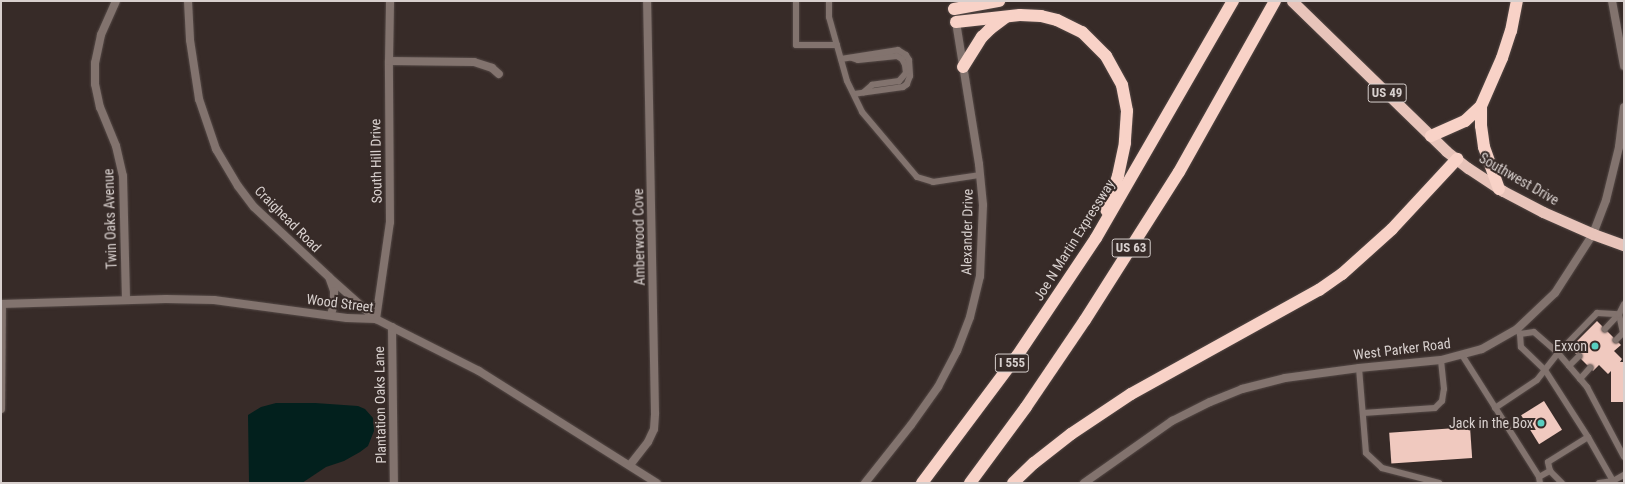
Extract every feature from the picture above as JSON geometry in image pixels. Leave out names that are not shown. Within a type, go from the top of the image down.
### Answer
[{"type":"highway","points":[[954,9],[999,1]]},
{"type":"highway","name":"Joe N Martin Expressway","points":[[922,483],[1017,356],[1096,238],[1233,1]]},
{"type":"highway","name":"US 63","points":[[970,483],[1026,407],[1085,320],[1179,172],[1275,1]]},
{"type":"highway","name":"Southwest Drive","points":[[1292,1],[1431,136],[1457,159],[1500,189],[1543,212],[1593,234],[1624,245]]},
{"type":"highway","points":[[1431,136],[1465,121],[1481,106],[1502,58],[1511,31],[1517,1]]},
{"type":"highway","name":"US 63","points":[[956,22],[1020,15],[1041,16],[1057,20],[1082,32],[1106,56],[1122,85],[1127,111],[1125,143],[1118,176],[1096,238]]},
{"type":"highway","points":[[963,67],[982,37],[990,29],[1007,17]]},
{"type":"highway","points":[[1481,106],[1481,126],[1484,147],[1500,189]]},
{"type":"highway","points":[[1013,483],[1034,463],[1071,434],[1131,394],[1319,290],[1342,274],[1392,229],[1457,159]]},
{"type":"street","name":"Twin Oaks Avenue","points":[[116,1],[101,35],[95,63],[95,84],[100,107],[116,146],[123,176],[126,300]]},
{"type":"street","name":"Craighead Road","points":[[188,1],[190,40],[199,99],[216,149],[238,186],[254,207],[376,319]]},
{"type":"street","name":"South Hill Drive","points":[[376,319],[390,222],[388,61],[390,1]]},
{"type":"street","name":"Amberwood Cove","points":[[630,465],[648,442],[654,429],[655,413],[647,1]]},
{"type":"street","points":[[1612,1],[1623,50],[1624,66]]},
{"type":"street","name":"Alexander Drive","points":[[864,483],[911,425],[938,387],[957,351],[970,317],[980,276],[983,205],[980,175],[956,22]]},
{"type":"street","points":[[388,61],[474,62],[492,68],[499,74]]},
{"type":"street","name":"West Parker Road","points":[[1084,483],[1172,421],[1210,402],[1242,389],[1285,378],[1359,368],[1441,360],[1482,349],[1518,331],[1555,293],[1593,234],[1606,200],[1619,147],[1624,109]]},
{"type":"street","points":[[329,277],[334,291],[334,303],[331,316]]},
{"type":"street","name":"Wood Street","points":[[2,304],[126,300],[214,300],[347,318],[376,319],[480,371],[657,483]]},
{"type":"street","points":[[1,409],[2,304]]},
{"type":"street","name":"Plantation Oaks Lane","points":[[392,327],[394,483]]},
{"type":"lane","points":[[796,1],[796,46],[837,45]]},
{"type":"lane","points":[[829,1],[829,17],[847,81],[862,112],[917,177],[933,182],[980,175]]},
{"type":"lane","points":[[841,59],[898,50],[906,54],[909,60],[910,76],[907,84],[903,87],[854,94]]},
{"type":"lane","points":[[1606,329],[1619,314],[1624,304]]},
{"type":"lane","points":[[1494,408],[1536,380],[1558,353],[1596,313],[1619,314]]},
{"type":"lane","points":[[1616,340],[1623,333],[1619,314]]},
{"type":"lane","points":[[1613,481],[1588,437],[1545,370],[1521,347],[1518,331],[1534,332],[1558,353],[1587,387],[1624,457]]},
{"type":"lane","points":[[1462,355],[1539,480],[1550,471]]},
{"type":"lane","points":[[1569,366],[1578,356]]},
{"type":"lane","points":[[1362,413],[1435,408],[1442,402],[1444,389],[1441,360]]},
{"type":"lane","points":[[1359,368],[1366,453],[1382,468],[1439,483]]},
{"type":"lane","points":[[1580,379],[1590,368]]},
{"type":"lane","points":[[1562,483],[1550,471],[1548,462],[1588,437]]},
{"type":"lane","points":[[1599,483],[1613,481],[1624,475]]},
{"type":"water","points":[[276,403],[315,403],[358,406],[365,409],[373,418],[374,431],[368,446],[360,452],[344,461],[326,467],[302,483],[249,483],[248,415],[261,407]]},
{"type":"building","name":"Exxon","points":[[1597,321],[1621,345],[1614,351],[1622,359],[1620,362],[1624,362],[1624,402],[1611,402],[1611,371],[1608,374],[1599,365],[1593,371],[1570,348]]},
{"type":"building","name":"Jack in the Box","points":[[1544,401],[1562,430],[1539,444],[1521,415]]},
{"type":"building","points":[[1470,427],[1472,458],[1391,464],[1389,433]]},
{"type":"place","name":"Exxon","points":[[1595,346]]},
{"type":"place","name":"Jack in the Box","points":[[1541,423]]}]
